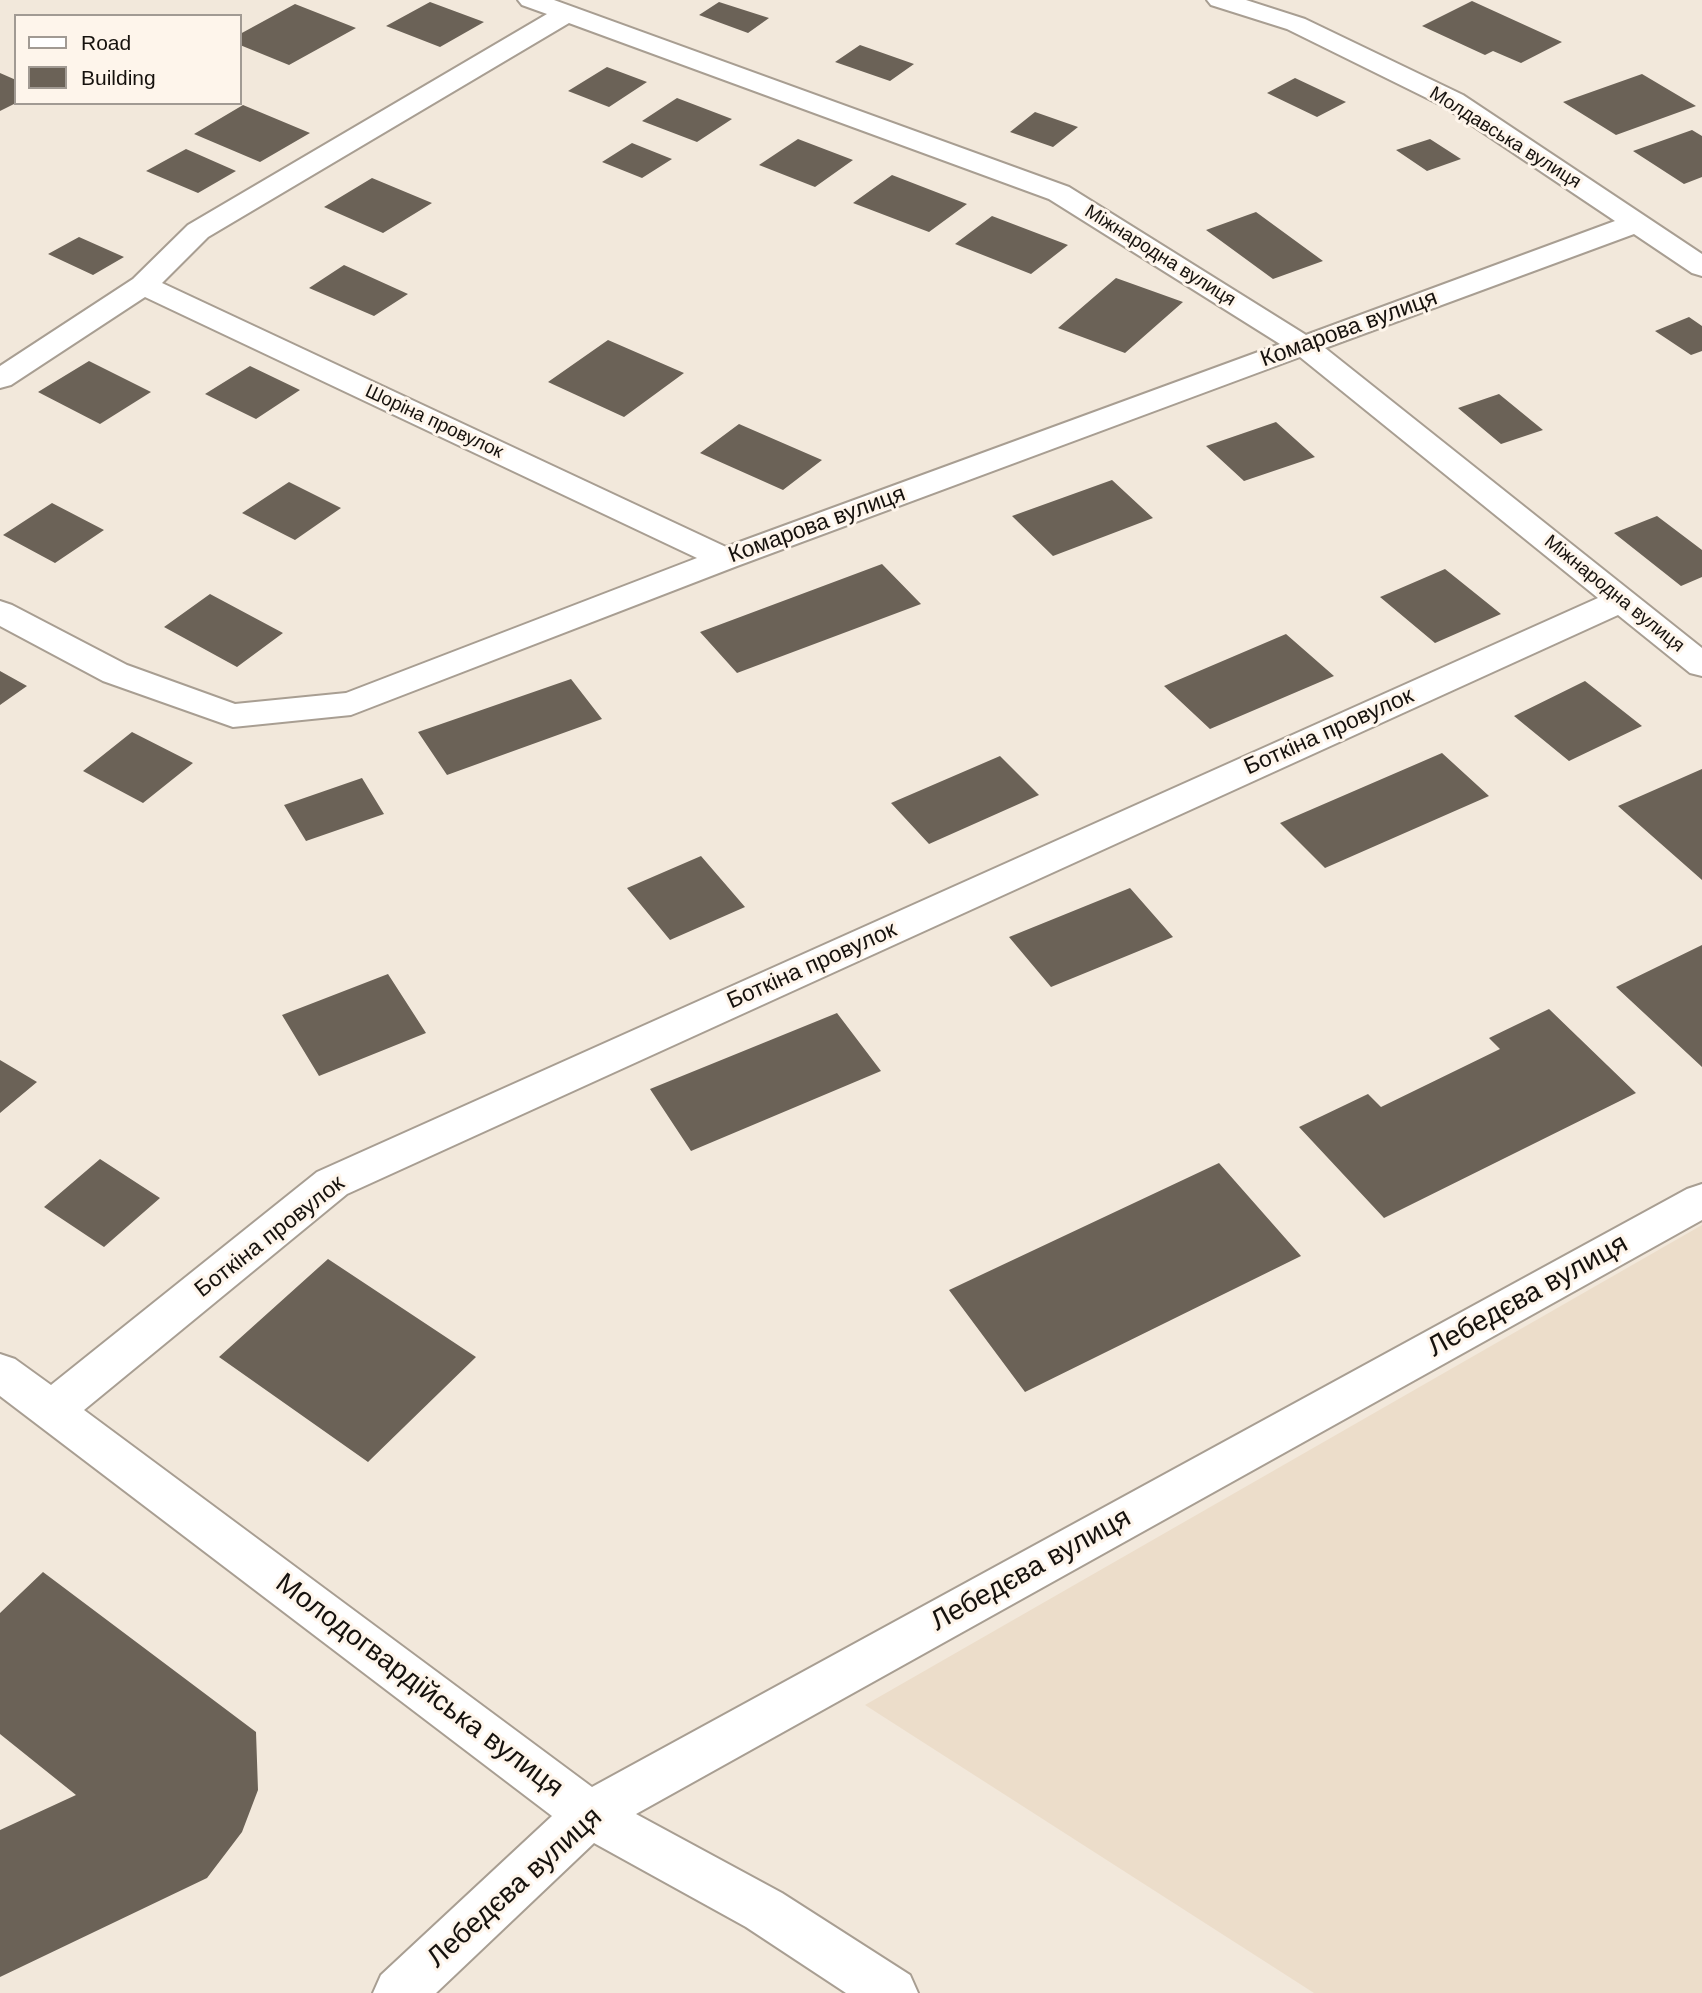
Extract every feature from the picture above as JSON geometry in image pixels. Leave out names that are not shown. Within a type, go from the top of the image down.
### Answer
[{"type":"street","name":"Міжнародна вулиця","points":[[531,0],[1059,193],[1304,346],[1702,665]]},
{"type":"street","name":"Молдавська вулиця","points":[[1220,0],[1297,24],[1454,101],[1702,267]]},
{"type":"street","points":[[0,379],[142,285],[198,231],[567,13]]},
{"type":"street","name":"Комарова вулиця","points":[[0,612],[115,673],[233,716],[351,704],[725,559],[1637,223]]},
{"type":"street","name":"Шоріна провулок","points":[[142,285],[725,559]]},
{"type":"street","name":"Боткіна провулок","points":[[52,1410],[332,1182],[1622,600]]},
{"type":"street","name":"Лебедєва вулиця","points":[[399,1993],[589,1814],[1702,1200]]},
{"type":"street","name":"Молодогвардійська вулиця","points":[[0,1372],[589,1814],[764,1910],[892,1993]]},
{"type":"shaded area","points":[[1702,1225],[1702,1993],[1314,1993],[865,1705]]},
{"type":"building","points":[[1472,1],[1562,42],[1521,63],[1493,51],[1485,55],[1422,26]]},
{"type":"building","points":[[430,2],[484,22],[440,47],[386,26]]},
{"type":"building","points":[[719,2],[769,18],[748,33],[699,15]]},
{"type":"building","points":[[295,4],[356,28],[289,65],[242,46],[242,33]]},
{"type":"building","points":[[860,45],[914,64],[890,81],[835,62]]},
{"type":"building","points":[[607,67],[647,82],[609,107],[568,91]]},
{"type":"building","points":[[0,73],[14,79],[14,104],[0,111]]},
{"type":"building","points":[[1642,74],[1696,106],[1616,135],[1563,102]]},
{"type":"building","points":[[1295,78],[1346,102],[1317,117],[1267,93]]},
{"type":"building","points":[[677,98],[732,119],[697,142],[642,121]]},
{"type":"building","points":[[243,105],[310,133],[260,162],[194,134]]},
{"type":"building","points":[[1035,112],[1078,127],[1053,147],[1010,132]]},
{"type":"building","points":[[1692,130],[1702,136],[1702,177],[1684,184],[1633,151]]},
{"type":"building","points":[[798,139],[853,160],[815,187],[759,165]]},
{"type":"building","points":[[1430,139],[1461,159],[1427,171],[1396,150]]},
{"type":"building","points":[[632,143],[672,159],[642,178],[602,162]]},
{"type":"building","points":[[186,149],[236,171],[198,193],[146,171]]},
{"type":"building","points":[[892,175],[967,204],[929,232],[853,203]]},
{"type":"building","points":[[372,178],[432,203],[383,233],[324,207]]},
{"type":"building","points":[[1256,212],[1323,261],[1273,279],[1206,230]]},
{"type":"building","points":[[992,216],[1068,245],[1031,274],[955,244]]},
{"type":"building","points":[[79,237],[124,257],[93,275],[48,254]]},
{"type":"building","points":[[344,265],[408,294],[374,316],[309,288]]},
{"type":"building","points":[[1116,278],[1183,302],[1125,353],[1058,328]]},
{"type":"building","points":[[1689,317],[1702,326],[1702,351],[1691,355],[1655,331]]},
{"type":"building","points":[[608,340],[684,373],[624,417],[548,382]]},
{"type":"building","points":[[89,361],[151,392],[100,424],[38,392]]},
{"type":"building","points":[[250,366],[300,390],[256,419],[205,394]]},
{"type":"building","points":[[1499,394],[1543,430],[1501,444],[1458,408]]},
{"type":"building","points":[[1276,422],[1315,457],[1244,481],[1206,446]]},
{"type":"building","points":[[739,424],[822,460],[783,490],[700,453]]},
{"type":"building","points":[[1112,480],[1153,518],[1053,556],[1012,516]]},
{"type":"building","points":[[289,482],[341,508],[295,540],[242,513]]},
{"type":"building","points":[[52,503],[104,530],[55,563],[3,535]]},
{"type":"building","points":[[1657,516],[1702,550],[1702,577],[1681,586],[1614,533]]},
{"type":"building","points":[[882,564],[921,604],[737,673],[700,632]]},
{"type":"building","points":[[1445,569],[1501,614],[1435,643],[1380,597]]},
{"type":"building","points":[[210,594],[283,633],[237,667],[164,627]]},
{"type":"building","points":[[1286,634],[1334,676],[1210,729],[1164,686]]},
{"type":"building","points":[[0,671],[27,686],[0,705]]},
{"type":"building","points":[[571,679],[602,719],[447,775],[418,732]]},
{"type":"building","points":[[1585,681],[1642,726],[1569,761],[1514,716]]},
{"type":"building","points":[[132,732],[193,763],[143,803],[83,771]]},
{"type":"building","points":[[1442,753],[1489,796],[1325,868],[1280,823]]},
{"type":"building","points":[[1000,756],[1039,795],[929,844],[891,803]]},
{"type":"building","points":[[1702,769],[1702,880],[1618,806]]},
{"type":"building","points":[[362,778],[384,814],[306,841],[284,805]]},
{"type":"building","points":[[701,856],[745,907],[670,940],[627,888]]},
{"type":"building","points":[[1130,888],[1173,937],[1051,987],[1009,937]]},
{"type":"building","points":[[1702,945],[1702,1067],[1616,987]]},
{"type":"building","points":[[388,974],[426,1033],[319,1076],[282,1015]]},
{"type":"building","points":[[1549,1009],[1636,1093],[1384,1218],[1299,1127],[1368,1094],[1381,1107],[1500,1049],[1489,1038]]},
{"type":"building","points":[[837,1013],[881,1071],[691,1151],[650,1089]]},
{"type":"building","points":[[0,1060],[37,1082],[0,1113]]},
{"type":"building","points":[[100,1159],[160,1198],[104,1247],[44,1207]]},
{"type":"building","points":[[1219,1163],[1301,1256],[1025,1392],[949,1290]]},
{"type":"building","points":[[328,1259],[476,1357],[368,1462],[219,1357]]},
{"type":"building","points":[[43,1572],[256,1732],[258,1790],[242,1832],[207,1878],[0,1977],[0,1830],[76,1795],[0,1734],[0,1613]]}]
